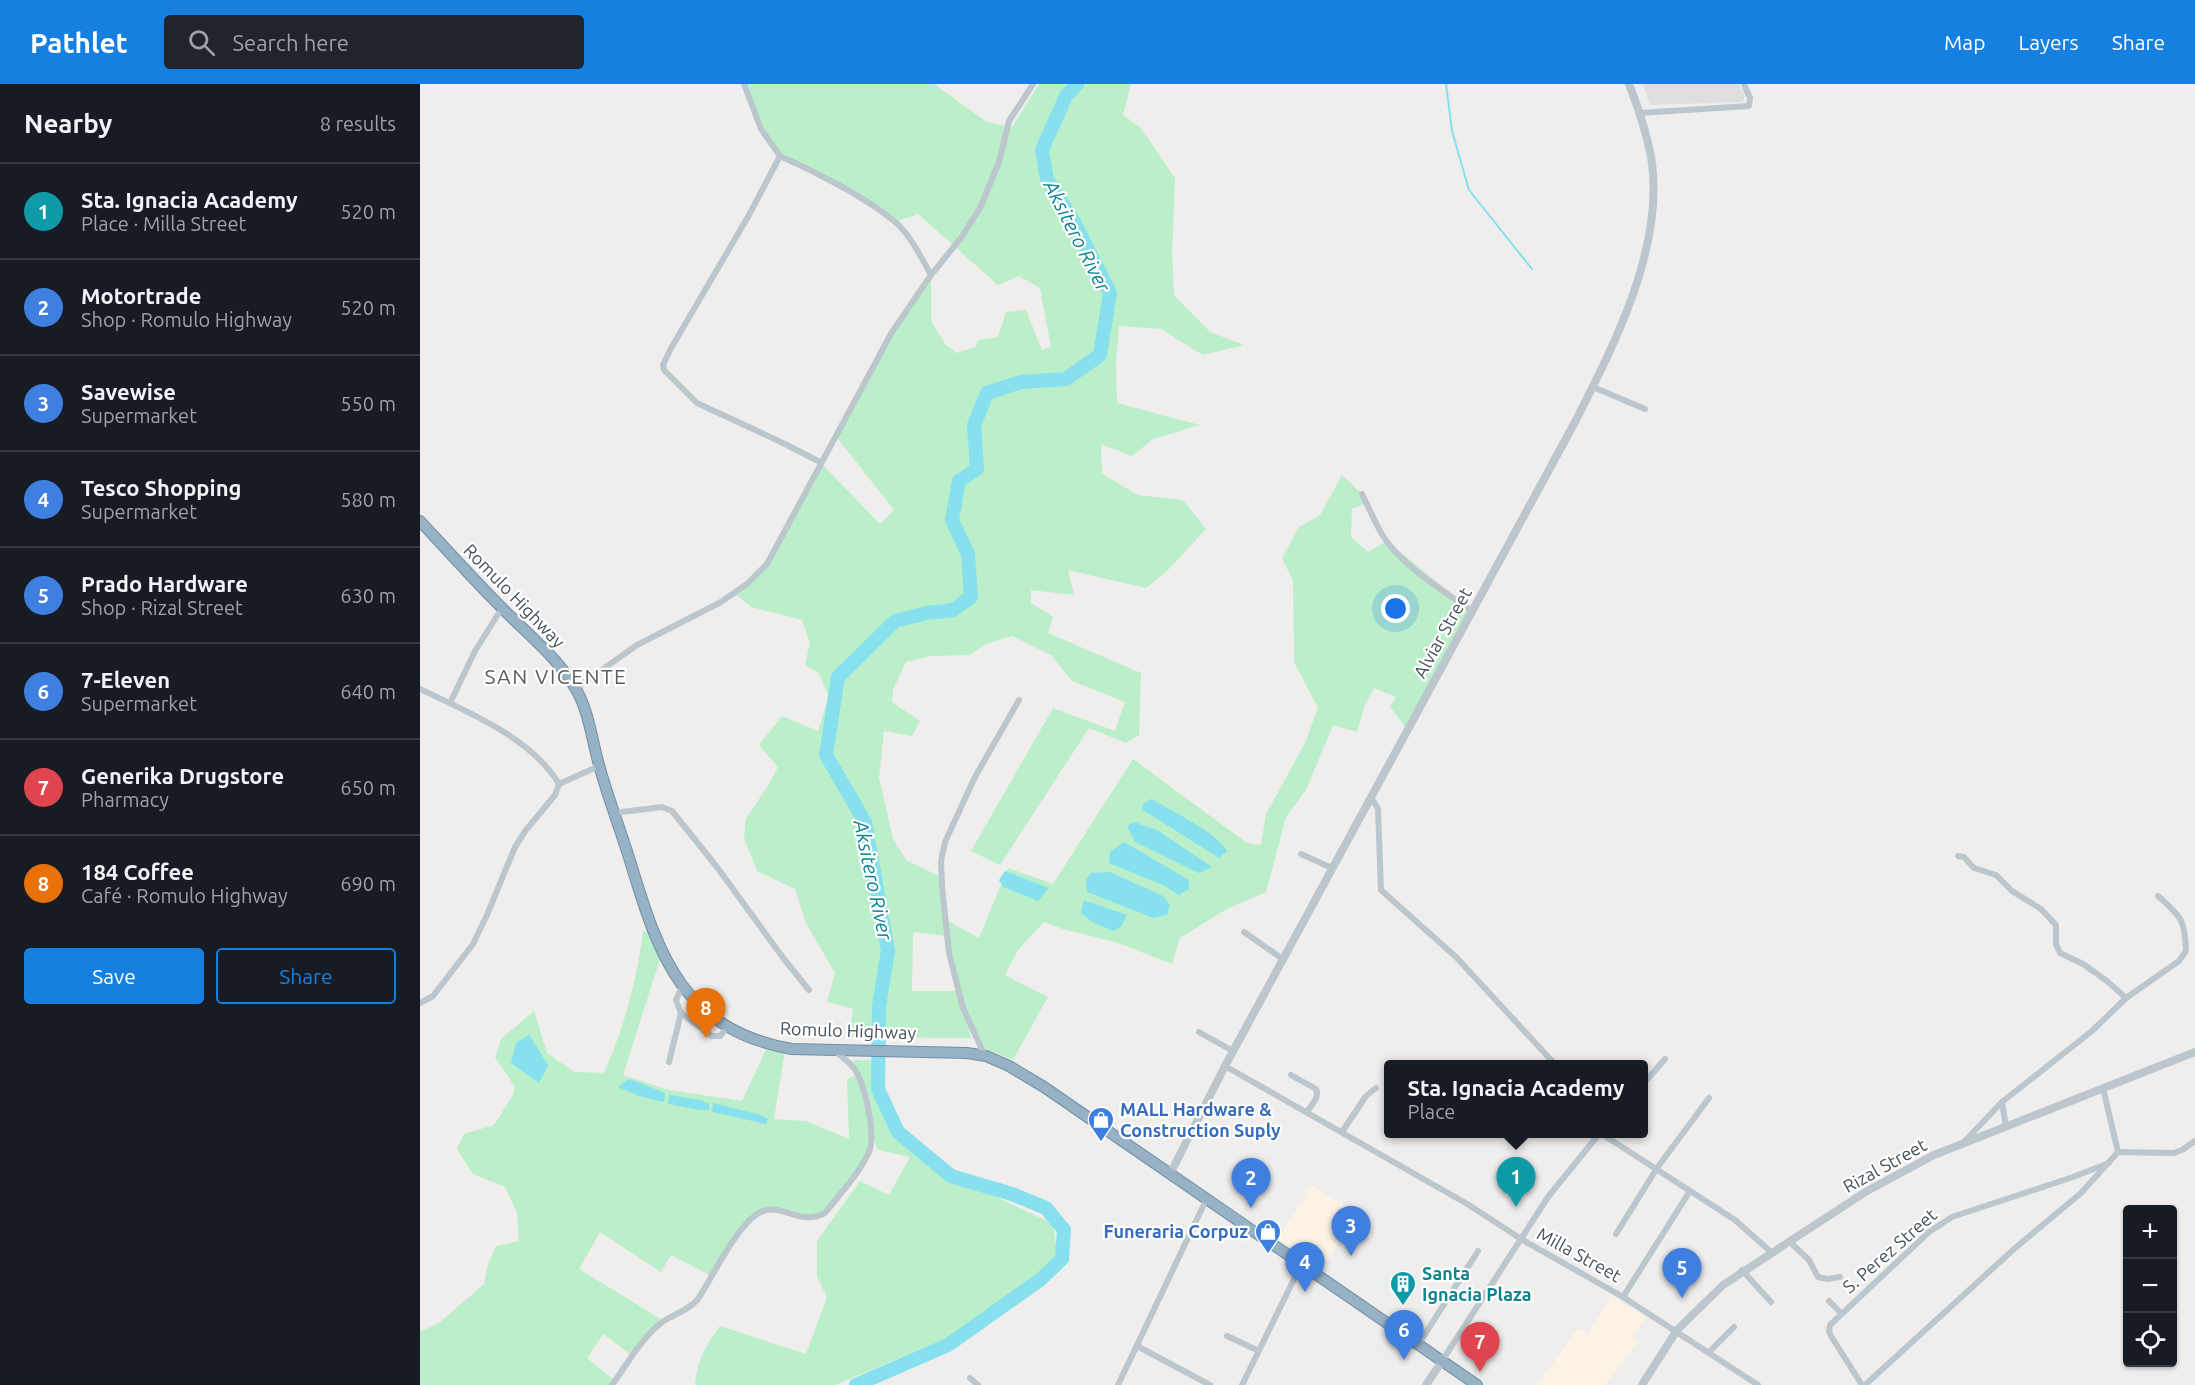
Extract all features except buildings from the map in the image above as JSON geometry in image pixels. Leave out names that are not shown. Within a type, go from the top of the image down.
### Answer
[{"type":"highway","name":"Romulo Highway","points":[[420,521],[502,608],[556,661],[575,689],[585,709],[599,766],[655,939],[670,970],[682,987],[708,1014],[749,1038],[772,1046],[792,1049],[950,1052],[986,1056],[1026,1074],[1477,1385]]},
{"type":"street","points":[[745,84],[761,129],[780,156],[806,167],[895,222],[916,249],[931,275]]},
{"type":"street","points":[[575,689],[637,645],[721,602],[747,584],[767,564],[892,332],[931,275],[961,238],[980,208],[999,162],[1009,121],[1033,84]]},
{"type":"street","name":"Alviar Street","points":[[1170,1174],[1233,1051],[1593,387],[1631,296],[1650,236],[1653,198],[1652,163],[1640,113],[1629,84]]},
{"type":"street","points":[[1640,113],[1749,106],[1751,102],[1744,84]]},
{"type":"street","points":[[780,156],[749,215],[663,364],[664,369],[698,404],[820,462]]},
{"type":"street","points":[[1593,387],[1645,410]]},
{"type":"street","points":[[1362,494],[1384,537],[1393,549],[1431,582],[1472,611]]},
{"type":"street","points":[[450,703],[475,651],[502,608]]},
{"type":"street","points":[[420,689],[489,722],[521,744],[559,784]]},
{"type":"street","points":[[986,1056],[963,1008],[949,953],[943,908],[941,861],[945,842],[975,777],[1019,700]]},
{"type":"street","points":[[420,1003],[432,996],[472,944],[488,915],[515,848],[535,818],[555,795],[559,784],[599,766]]},
{"type":"street","points":[[1371,796],[1377,809],[1381,890],[1450,951],[1551,1060]]},
{"type":"street","points":[[614,813],[662,807],[672,811],[809,990]]},
{"type":"street","points":[[1301,854],[1332,868]]},
{"type":"street","points":[[1958,856],[1964,857],[1974,868],[1996,875],[2012,891],[2041,909],[2056,925],[2056,944],[2060,953],[2091,969],[2126,998]]},
{"type":"street","points":[[1962,1144],[2002,1102],[2092,1031],[2126,998],[2179,961],[2187,951],[2186,936],[2180,916],[2158,896]]},
{"type":"street","points":[[1244,932],[1284,960]]},
{"type":"street","points":[[682,987],[676,1000],[681,1013],[712,1036],[720,1036],[728,1027]]},
{"type":"street","points":[[669,1062],[681,1013]]},
{"type":"street","points":[[1199,1032],[1233,1051]]},
{"type":"street","points":[[612,1385],[657,1327],[664,1321],[686,1311],[697,1300],[736,1238],[755,1216],[764,1211],[776,1210],[804,1218],[817,1216],[825,1212],[862,1164],[870,1150],[871,1134],[863,1092],[858,1074],[837,1050]]},
{"type":"street","name":"Rizal Street","points":[[1642,1385],[1677,1330],[1723,1285],[1742,1270],[1867,1191],[1934,1155],[2195,1052]]},
{"type":"street","points":[[1648,1078],[1665,1059]]},
{"type":"street","name":"Milla Street","points":[[1225,1066],[1469,1205],[1521,1239],[1623,1297],[1677,1330],[1758,1385]]},
{"type":"street","points":[[1290,1075],[1316,1089],[1317,1096],[1307,1112]]},
{"type":"street","points":[[1342,1132],[1366,1096],[1376,1088]]},
{"type":"street","points":[[2103,1088],[2118,1152]]},
{"type":"street","points":[[1616,1234],[1657,1168],[1709,1098]]},
{"type":"street","points":[[2002,1102],[2006,1127]]},
{"type":"street","points":[[1426,1385],[1548,1197],[1597,1138]]},
{"type":"street","points":[[1607,1138],[1657,1168],[1746,1229],[1772,1252]]},
{"type":"street","points":[[2118,1152],[2174,1153],[2195,1141]]},
{"type":"street","points":[[1864,1385],[2014,1249],[2081,1193],[2118,1152]]},
{"type":"street","name":"S. Perez Street","points":[[1864,1385],[1829,1330],[1830,1325],[1929,1232],[1952,1217],[2109,1163]]},
{"type":"street","points":[[1623,1297],[1690,1191]]},
{"type":"street","points":[[1118,1385],[1207,1198]]},
{"type":"street","points":[[1789,1241],[1809,1260],[1818,1277],[1827,1279],[1840,1277]]},
{"type":"street","points":[[1418,1345],[1478,1251]]},
{"type":"street","points":[[1242,1385],[1301,1265]]},
{"type":"street","points":[[1742,1270],[1771,1302]]},
{"type":"street","points":[[1828,1301],[1842,1314]]},
{"type":"street","points":[[1709,1352],[1734,1327]]},
{"type":"street","points":[[1227,1336],[1259,1351]]},
{"type":"street","points":[[1137,1346],[1210,1385]]},
{"type":"street","points":[[970,1378],[978,1385]]},
{"type":"shaded area","points":[[1643,84],[1739,84],[1745,95],[1743,102],[1650,105]]},
{"type":"shaded area","points":[[1311,1185],[1357,1213],[1324,1266],[1278,1239]]},
{"type":"shaded area","points":[[1611,1296],[1646,1317],[1633,1338],[1638,1342],[1605,1385],[1537,1385],[1578,1328],[1588,1334]]},
{"type":"green space","points":[[934,84],[987,122],[1012,127],[1039,84],[1131,84],[1123,115],[1140,127],[1175,178],[1172,253],[1174,295],[1210,332],[1244,345],[1203,355],[1161,329],[1119,326],[1116,362],[1117,403],[1200,425],[1153,439],[1132,456],[1101,444],[1102,474],[1138,495],[1183,500],[1206,529],[1168,570],[1146,588],[1068,570],[1074,595],[1031,590],[1031,603],[1053,617],[1048,633],[1141,673],[1139,735],[1126,743],[1089,728],[1000,865],[971,851],[1053,708],[1115,731],[1125,702],[1072,681],[1051,655],[1012,636],[986,644],[970,655],[931,656],[906,662],[893,690],[892,702],[920,721],[912,736],[884,731],[879,778],[893,839],[906,860],[941,877],[944,919],[979,938],[1008,868],[1053,884],[1133,759],[1247,843],[1261,845],[1266,814],[1305,743],[1318,708],[1294,662],[1293,581],[1282,558],[1299,527],[1320,515],[1342,475],[1362,494],[1367,503],[1352,509],[1351,537],[1368,552],[1387,541],[1472,611],[1408,730],[1390,707],[1396,697],[1374,688],[1365,705],[1357,732],[1333,725],[1306,790],[1286,817],[1266,892],[1225,910],[1180,938],[1172,964],[1118,943],[1044,922],[1018,950],[1005,975],[1048,997],[1013,1060],[981,1047],[968,1021],[971,1038],[849,1037],[853,1009],[827,1002],[835,973],[806,923],[795,889],[757,871],[744,838],[746,819],[778,767],[759,745],[782,716],[818,731],[829,696],[818,672],[805,665],[810,643],[802,620],[751,607],[734,593],[767,564],[820,462],[880,524],[894,510],[835,435],[892,332],[931,275],[931,321],[946,345],[957,353],[975,347],[979,340],[998,337],[1006,312],[1026,310],[1042,350],[1051,347],[1040,288],[1019,276],[998,285],[918,214],[895,222],[778,151],[761,129],[744,85]],"holes":[[[913,932],[947,936],[958,991],[912,991]]]},
{"type":"green space","points":[[643,931],[653,933],[660,959],[623,1075],[669,1090],[742,1101],[767,1048],[785,1051],[774,1119],[806,1121],[849,1139],[847,1079],[858,1074],[853,1060],[875,1060],[878,1089],[898,1132],[947,1173],[1053,1224],[1057,1253],[1039,1275],[947,1338],[835,1385],[695,1385],[703,1354],[720,1326],[806,1354],[827,1297],[817,1277],[817,1241],[860,1181],[889,1195],[910,1157],[878,1150],[872,1136],[870,1150],[828,1208],[817,1217],[777,1209],[758,1215],[750,1221],[736,1239],[712,1276],[671,1255],[661,1272],[600,1232],[579,1269],[664,1321],[633,1356],[603,1334],[587,1358],[615,1381],[612,1385],[420,1385],[420,1332],[439,1323],[484,1284],[488,1264],[496,1246],[519,1241],[517,1213],[505,1187],[473,1174],[457,1149],[464,1134],[494,1125],[513,1095],[515,1087],[495,1057],[501,1039],[534,1011],[547,1053],[574,1072],[604,1073],[629,1004]]},
{"type":"water","points":[[1151,799],[1204,830],[1227,851],[1219,858],[1143,810],[1143,804]]},
{"type":"water","points":[[1134,822],[1157,830],[1212,867],[1199,873],[1135,842],[1127,826]]},
{"type":"water","points":[[1124,842],[1189,880],[1189,889],[1179,895],[1163,885],[1109,863],[1110,852]]},
{"type":"water","points":[[1005,871],[1049,888],[1038,901],[1003,887],[999,880]]},
{"type":"water","points":[[1110,872],[1163,896],[1170,905],[1167,915],[1153,918],[1087,892],[1086,880],[1091,873]]},
{"type":"water","points":[[1084,900],[1127,915],[1121,927],[1113,931],[1092,922],[1081,913]]},
{"type":"water","points":[[529,1035],[548,1065],[539,1083],[511,1063],[516,1043]]},
{"type":"water","points":[[629,1079],[665,1093],[664,1102],[639,1096],[618,1087]]},
{"type":"water","points":[[669,1095],[700,1100],[709,1104],[709,1110],[668,1104]]},
{"type":"water","points":[[713,1103],[761,1115],[768,1119],[766,1124],[712,1112]]},
{"type":"waterway","name":"Aksitero River","points":[[856,1385],[948,1345],[1040,1280],[1062,1259],[1064,1230],[1046,1208],[1012,1194],[951,1176],[898,1132],[878,1089],[879,1006],[888,951],[865,822],[826,755],[838,677],[895,621],[927,613],[953,610],[971,597],[968,554],[952,520],[959,481],[977,469],[974,425],[987,393],[1021,382],[1066,379],[1100,355],[1110,293],[1074,222],[1047,179],[1042,150],[1066,96],[1077,84]]},
{"type":"waterway","points":[[1446,84],[1452,131],[1469,190],[1532,269]]},
{"type":"place","name":"184 Coffee","points":[[706,1038]]},
{"type":"place","name":"MALL Hardware & Construction Suply","points":[[1101,1143]]},
{"type":"place","name":"Sta. Ignacia Academy","points":[[1516,1207]]},
{"type":"place","name":"Motortrade","points":[[1251,1208]]},
{"type":"place","name":"Funeraria Corpuz","points":[[1268,1255]]},
{"type":"place","name":"Savewise","points":[[1351,1256]]},
{"type":"place","name":"Tesco Shopping","points":[[1305,1292]]},
{"type":"place","name":"Prado Hardware","points":[[1682,1298]]},
{"type":"place","name":"Santa Ignacia Plaza","points":[[1403,1307]]},
{"type":"place","name":"7-Eleven","points":[[1404,1360]]},
{"type":"place","name":"Generika Drugstore","points":[[1480,1372]]},
{"type":"district","name":"SAN VICENTE","points":[[556,677]]}]
